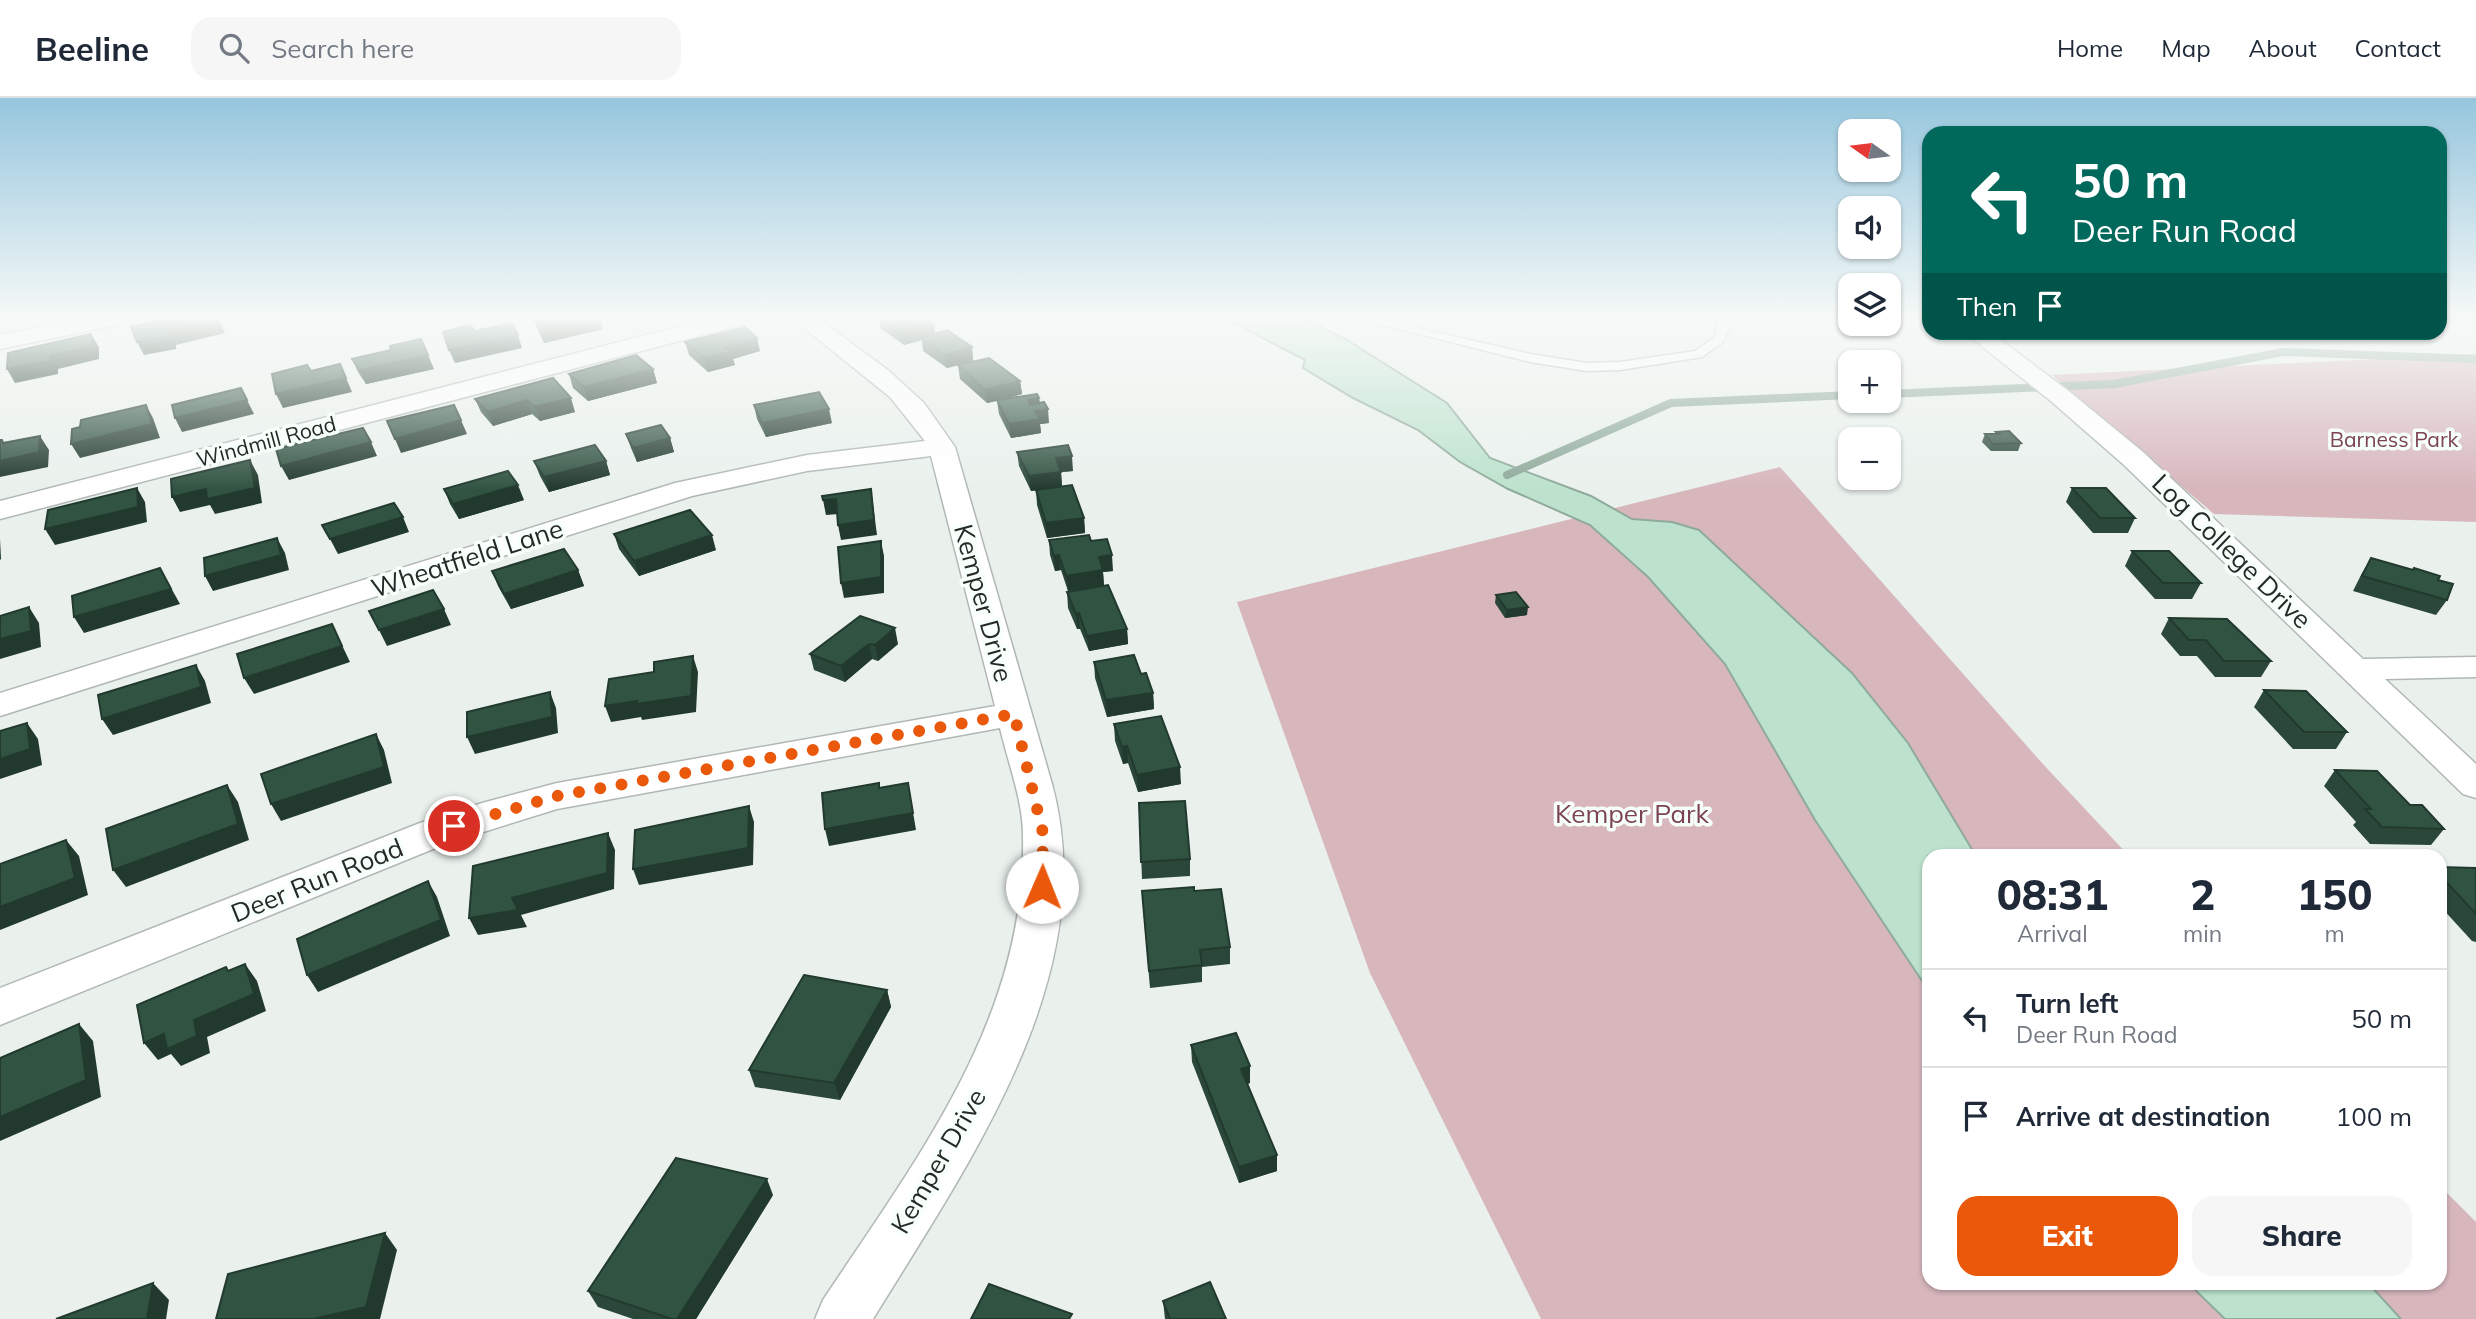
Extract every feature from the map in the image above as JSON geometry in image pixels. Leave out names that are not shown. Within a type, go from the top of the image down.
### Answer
[{"type":"street","name":"Windmill Road","points":[[0,510],[516,376]]},
{"type":"street","name":"Kemper Drive","points":[[842,1319],[950,1146],[992,1067],[1023,995],[1041,906],[1043,833],[942,447],[930,423],[912,402],[878,376]]},
{"type":"street","name":"Log College Drive","points":[[2035,376],[2133,458],[2476,785]]},
{"type":"street","name":"Wheatfield Lane","points":[[0,705],[685,489],[807,463],[942,447]]},
{"type":"street","points":[[2355,669],[2476,667]]},
{"type":"street","name":"Deer Run Road","points":[[0,1007],[434,833],[495,812],[571,794],[1014,714]]},
{"type":"green space","name":"Barness Park","points":[[2053,376],[2476,376],[2476,522],[2214,514]]},
{"type":"green space","name":"Kemper Park","points":[[1780,467],[2041,762],[2122,849],[1922,849],[1922,1290],[2447,1290],[2447,1193],[2476,1222],[2476,1319],[1541,1319],[1370,973],[1237,602]]},
{"type":"shaded area","points":[[1316,376],[1404,376],[1447,403],[1490,458],[1591,496],[1632,519],[1672,522],[1699,530],[1852,673],[1908,743],[1972,849],[1922,849],[1922,981],[1815,820],[1725,664],[1648,577],[1590,525],[1508,489],[1460,462],[1418,430],[1353,398]]},
{"type":"shaded area","points":[[2195,1290],[2374,1290],[2401,1319],[2225,1319]]},
{"type":"building","points":[[272,376],[346,378],[276,394]]},
{"type":"building","points":[[571,376],[626,376],[584,387]]},
{"type":"building","points":[[970,376],[1013,376],[1020,381],[985,390]]},
{"type":"building","points":[[553,378],[571,398],[535,407],[527,400],[488,412],[475,399]]},
{"type":"building","points":[[241,388],[247,400],[175,418],[172,405]]},
{"type":"building","points":[[819,392],[829,409],[762,423],[754,405]]},
{"type":"building","points":[[1037,394],[1039,398],[1028,400],[1030,405],[1044,402],[1048,409],[1035,411],[1040,419],[1009,424],[997,400]]},
{"type":"building","points":[[146,405],[152,424],[71,444],[72,429],[80,427],[81,420]]},
{"type":"building","points":[[454,405],[461,420],[395,439],[387,421]]},
{"type":"building","points":[[661,425],[670,438],[633,448],[626,434]]},
{"type":"building","points":[[363,428],[371,442],[281,466],[276,449]]},
{"type":"building","points":[[2009,431],[2021,443],[1993,444],[1985,434],[1999,434],[1996,432]]},
{"type":"building","points":[[40,436],[39,452],[0,461],[0,440],[3,443]]},
{"type":"building","points":[[595,445],[606,461],[544,477],[534,461]]},
{"type":"building","points":[[1068,445],[1072,456],[1056,458],[1061,472],[1029,476],[1017,452]]},
{"type":"building","points":[[250,460],[255,488],[207,499],[206,489],[172,497],[171,479]]},
{"type":"building","points":[[508,471],[518,485],[453,504],[444,489]]},
{"type":"building","points":[[1072,485],[1084,518],[1046,523],[1036,490]]},
{"type":"building","points":[[137,488],[138,507],[45,529],[48,510]]},
{"type":"building","points":[[2072,488],[2106,488],[2135,518],[2100,518]]},
{"type":"building","points":[[871,489],[874,520],[838,525],[836,499],[823,500],[822,496]]},
{"type":"building","points":[[394,503],[403,517],[330,539],[322,525]]},
{"type":"building","points":[[690,510],[712,535],[634,561],[614,534]]},
{"type":"building","points":[[1089,535],[1091,541],[1107,539],[1112,555],[1099,557],[1103,570],[1066,576],[1059,555],[1054,556],[1049,540]]},
{"type":"building","points":[[277,538],[281,555],[205,576],[204,558]]},
{"type":"building","points":[[881,541],[881,577],[841,583],[838,547]]},
{"type":"building","points":[[564,549],[578,570],[504,594],[492,571]]},
{"type":"building","points":[[2132,551],[2169,551],[2201,583],[2163,583]]},
{"type":"building","points":[[2371,558],[2440,576],[2438,580],[2453,584],[2447,600],[2362,576]]},
{"type":"building","points":[[160,568],[171,589],[74,617],[72,596]]},
{"type":"building","points":[[1108,585],[1127,629],[1087,636],[1079,613],[1076,614],[1067,592]]},
{"type":"building","points":[[433,590],[444,609],[379,630],[369,611]]},
{"type":"building","points":[[1516,592],[1528,607],[1507,610],[1496,595]]},
{"type":"building","points":[[29,607],[31,631],[0,639],[0,616]]},
{"type":"building","points":[[860,616],[895,628],[875,645],[869,644],[841,666],[810,654]]},
{"type":"building","points":[[2169,618],[2227,619],[2271,661],[2224,661],[2206,640],[2189,640]]},
{"type":"building","points":[[332,624],[342,646],[244,678],[237,654]]},
{"type":"building","points":[[1134,655],[1141,674],[1146,673],[1153,693],[1106,700],[1094,662]]},
{"type":"building","points":[[693,656],[691,696],[605,706],[609,679],[654,672],[654,662]]},
{"type":"building","points":[[196,665],[201,687],[102,719],[98,695]]},
{"type":"building","points":[[2264,690],[2306,691],[2347,732],[2304,732]]},
{"type":"building","points":[[550,692],[552,717],[467,737],[467,712]]},
{"type":"building","points":[[1161,716],[1180,767],[1137,775],[1127,746],[1122,747],[1114,724]]},
{"type":"building","points":[[27,723],[30,749],[0,759],[0,731]]},
{"type":"building","points":[[376,734],[384,767],[271,804],[261,774]]},
{"type":"building","points":[[2335,770],[2377,771],[2410,805],[2422,805],[2444,829],[2382,827],[2365,809],[2371,809]]},
{"type":"building","points":[[879,783],[879,788],[908,783],[913,813],[825,829],[822,793]]},
{"type":"building","points":[[227,785],[238,824],[113,870],[106,829]]},
{"type":"building","points":[[1185,801],[1190,859],[1141,862],[1139,803]]},
{"type":"building","points":[[749,806],[748,848],[633,869],[635,830]]},
{"type":"building","points":[[608,833],[607,873],[512,898],[518,910],[469,918],[473,866]]},
{"type":"building","points":[[66,840],[75,878],[0,907],[0,864]]},
{"type":"building","points":[[2447,867],[2476,868],[2476,914],[2447,883]]},
{"type":"building","points":[[428,881],[441,920],[307,975],[297,939]]},
{"type":"building","points":[[1194,887],[1194,891],[1221,889],[1230,947],[1200,950],[1202,965],[1149,971],[1142,891]]},
{"type":"building","points":[[245,964],[254,994],[194,1020],[197,1036],[167,1049],[164,1034],[144,1043],[137,1005],[226,967],[228,971]]},
{"type":"building","points":[[804,975],[887,990],[834,1083],[749,1070]]},
{"type":"building","points":[[79,1024],[86,1080],[0,1117],[0,1058]]},
{"type":"building","points":[[1236,1033],[1250,1066],[1241,1069],[1277,1155],[1239,1167],[1191,1045]]},
{"type":"building","points":[[676,1158],[767,1179],[677,1319],[672,1319],[588,1291]]},
{"type":"building","points":[[385,1233],[366,1307],[313,1319],[216,1319],[228,1274]]},
{"type":"building","points":[[1210,1282],[1226,1319],[1170,1319],[1163,1301]]},
{"type":"building","points":[[153,1283],[147,1319],[56,1319]]},
{"type":"building","points":[[989,1284],[1072,1314],[1069,1319],[971,1319]]},
{"type":"waterway","points":[[1901,393],[2114,384],[2156,376]]},
{"type":"waterway","points":[[1507,475],[1671,403],[1838,396]]},
{"type":"route","points":[[454,826],[557,796],[1014,714],[1043,833],[1042,887]]}]
